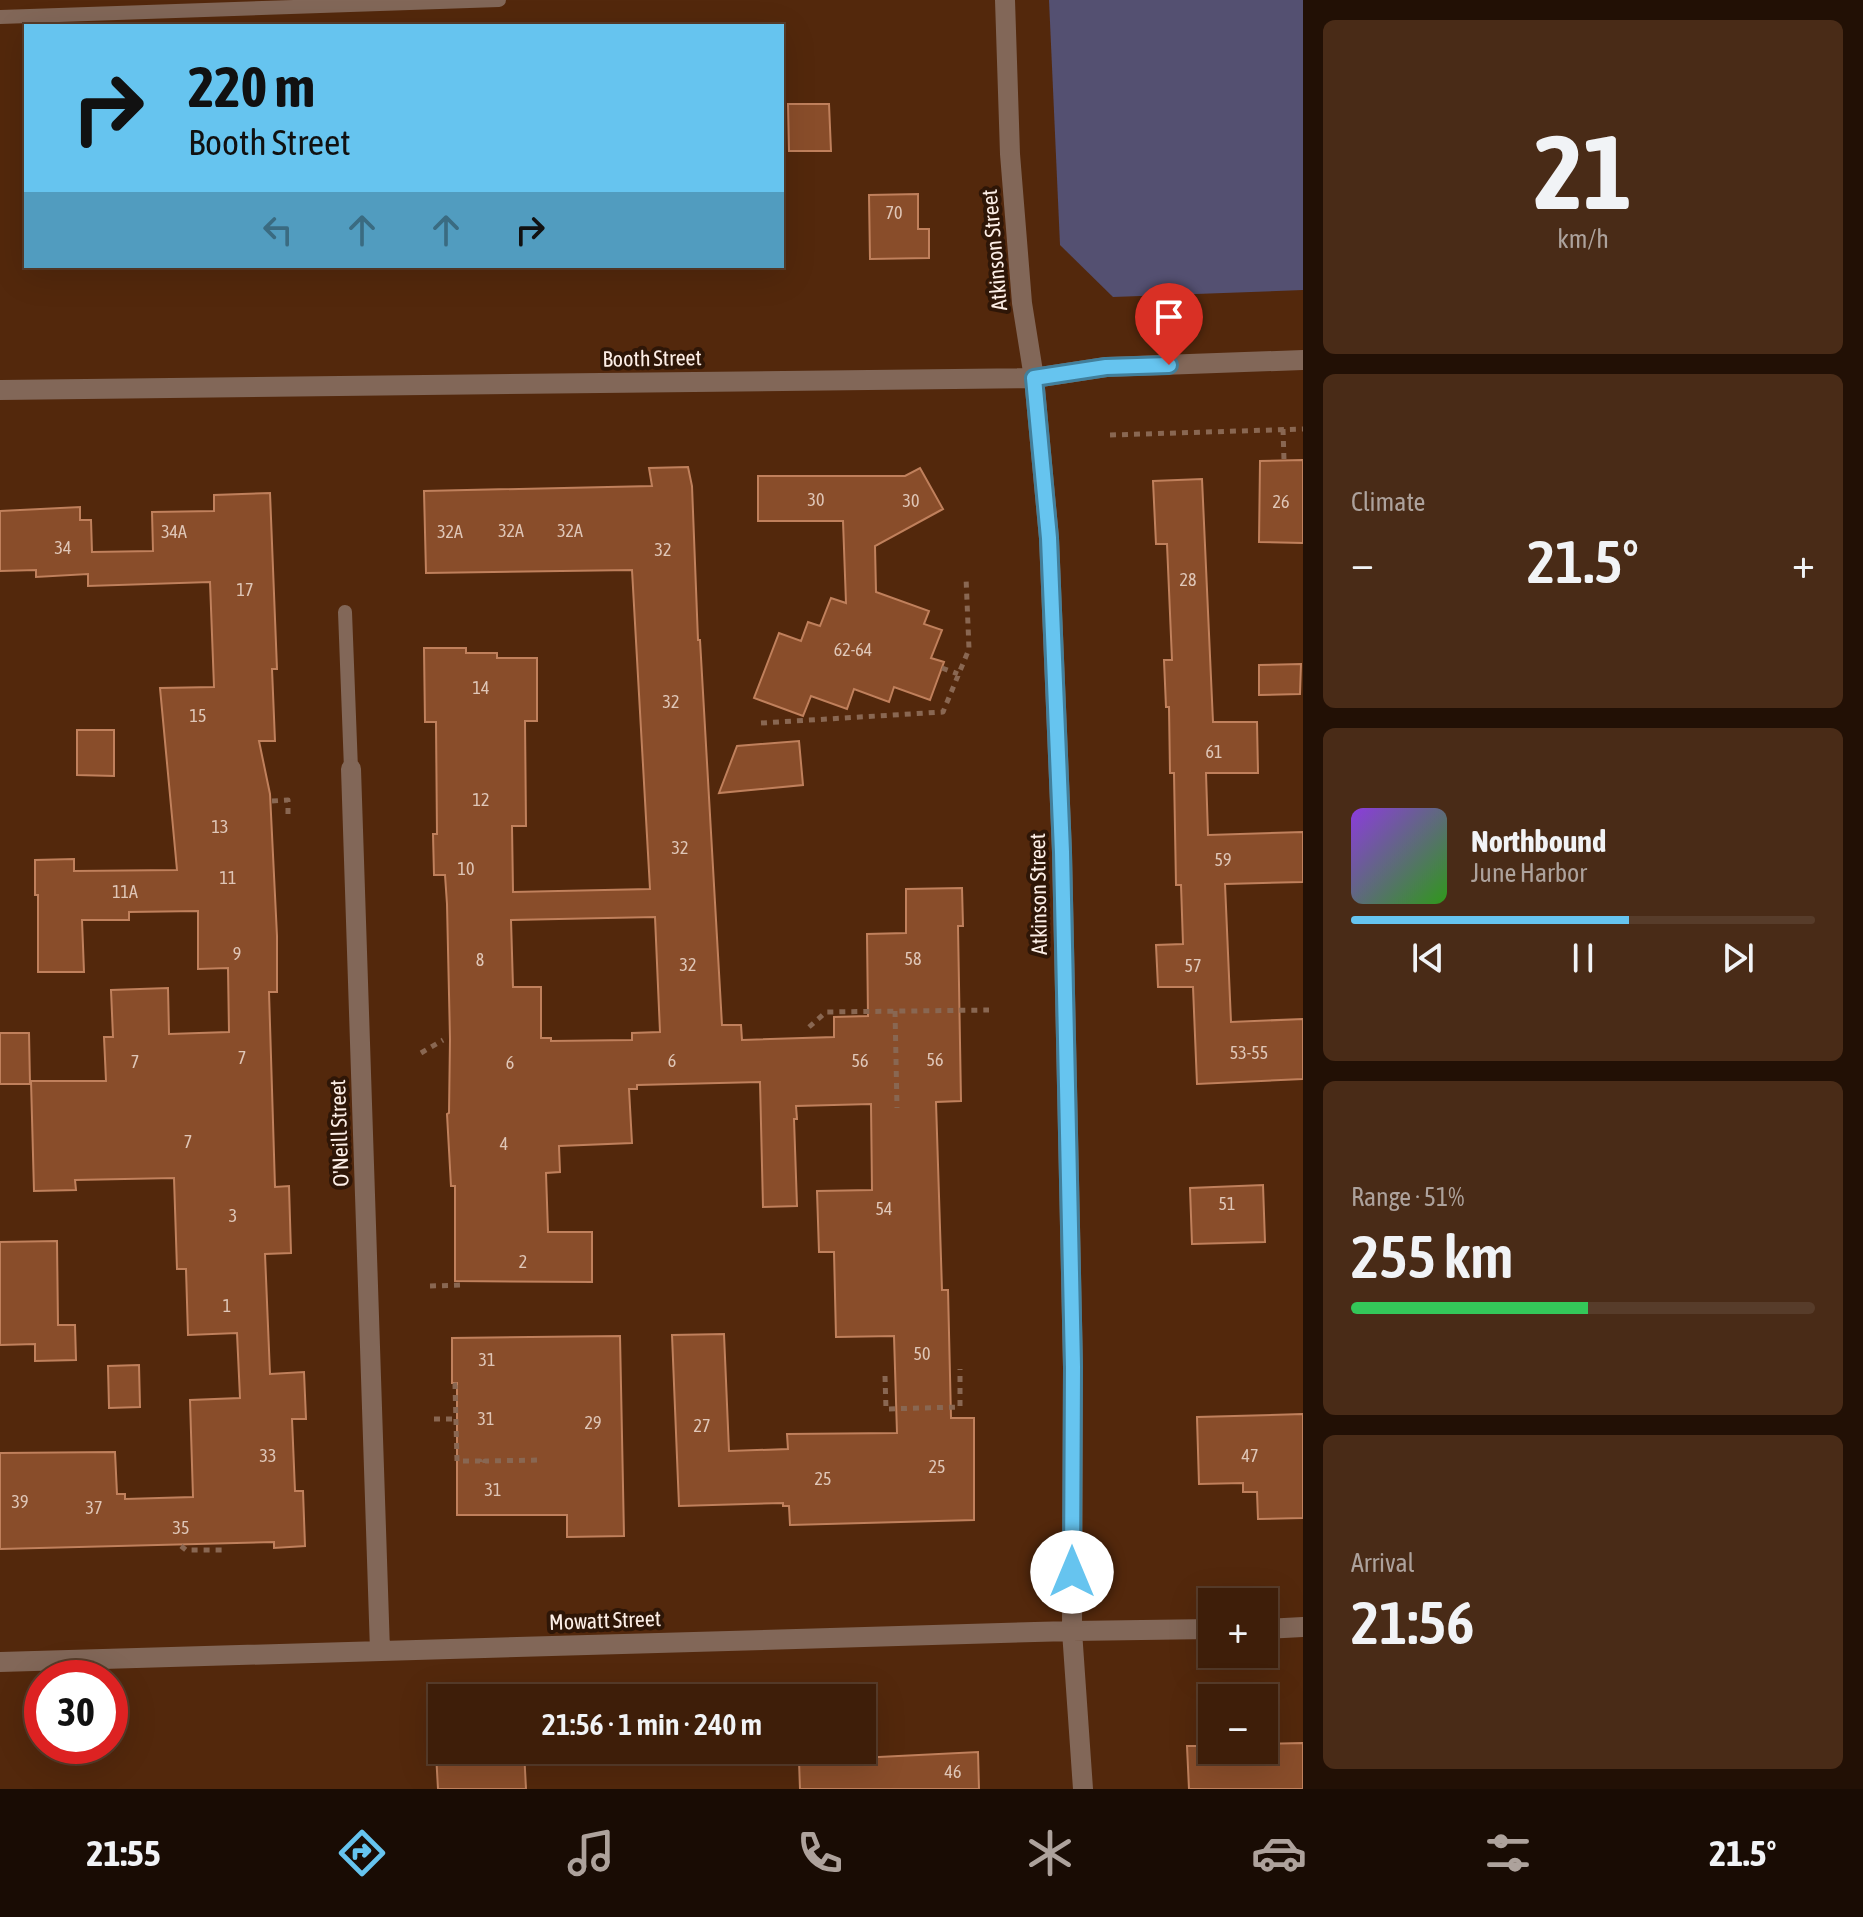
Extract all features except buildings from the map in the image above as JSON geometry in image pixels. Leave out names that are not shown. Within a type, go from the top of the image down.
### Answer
[{"type":"street","name":"Atkinson Street","points":[[1005,0],[1010,154],[1017,244],[1022,303],[1034,378],[1049,538],[1062,852],[1073,1367],[1072,1631],[1083,1789]]},
{"type":"street","name":"Booth Street","points":[[0,390],[1034,378],[1106,367],[1303,360]]},
{"type":"street","name":"O'Neill Street","points":[[351,769],[380,1651]]},
{"type":"street","points":[[1278,1628],[1303,1627]]},
{"type":"street","name":"Mowatt Street","points":[[0,1662],[1198,1629]]},
{"type":"lane","points":[[0,17],[499,0]]},
{"type":"lane","name":"O'Neill Street","points":[[345,612],[351,769]]},
{"type":"path","points":[[1283,429],[1284,460]]},
{"type":"path","points":[[1110,435],[1303,429]]},
{"type":"path","points":[[761,723],[943,712],[969,649],[966,577]]},
{"type":"path","points":[[942,668],[958,674]]},
{"type":"path","points":[[272,801],[288,800],[288,816]]},
{"type":"path","points":[[809,1027],[826,1012],[989,1010]]},
{"type":"path","points":[[895,1011],[897,1108]]},
{"type":"path","points":[[421,1053],[443,1040]]},
{"type":"path","points":[[430,1286],[464,1285]]},
{"type":"path","points":[[885,1376],[886,1409],[960,1407],[960,1369]]},
{"type":"path","points":[[457,1385],[457,1461],[541,1460]]},
{"type":"path","points":[[434,1419],[455,1419]]},
{"type":"path","points":[[181,1546],[186,1550],[224,1550]]},
{"type":"shaded area","points":[[1049,0],[1303,0],[1303,290],[1113,297],[1060,245]]},
{"type":"route","points":[[1072,1572],[1073,1367],[1062,852],[1049,538],[1034,378],[1106,367],[1169,365]]}]
